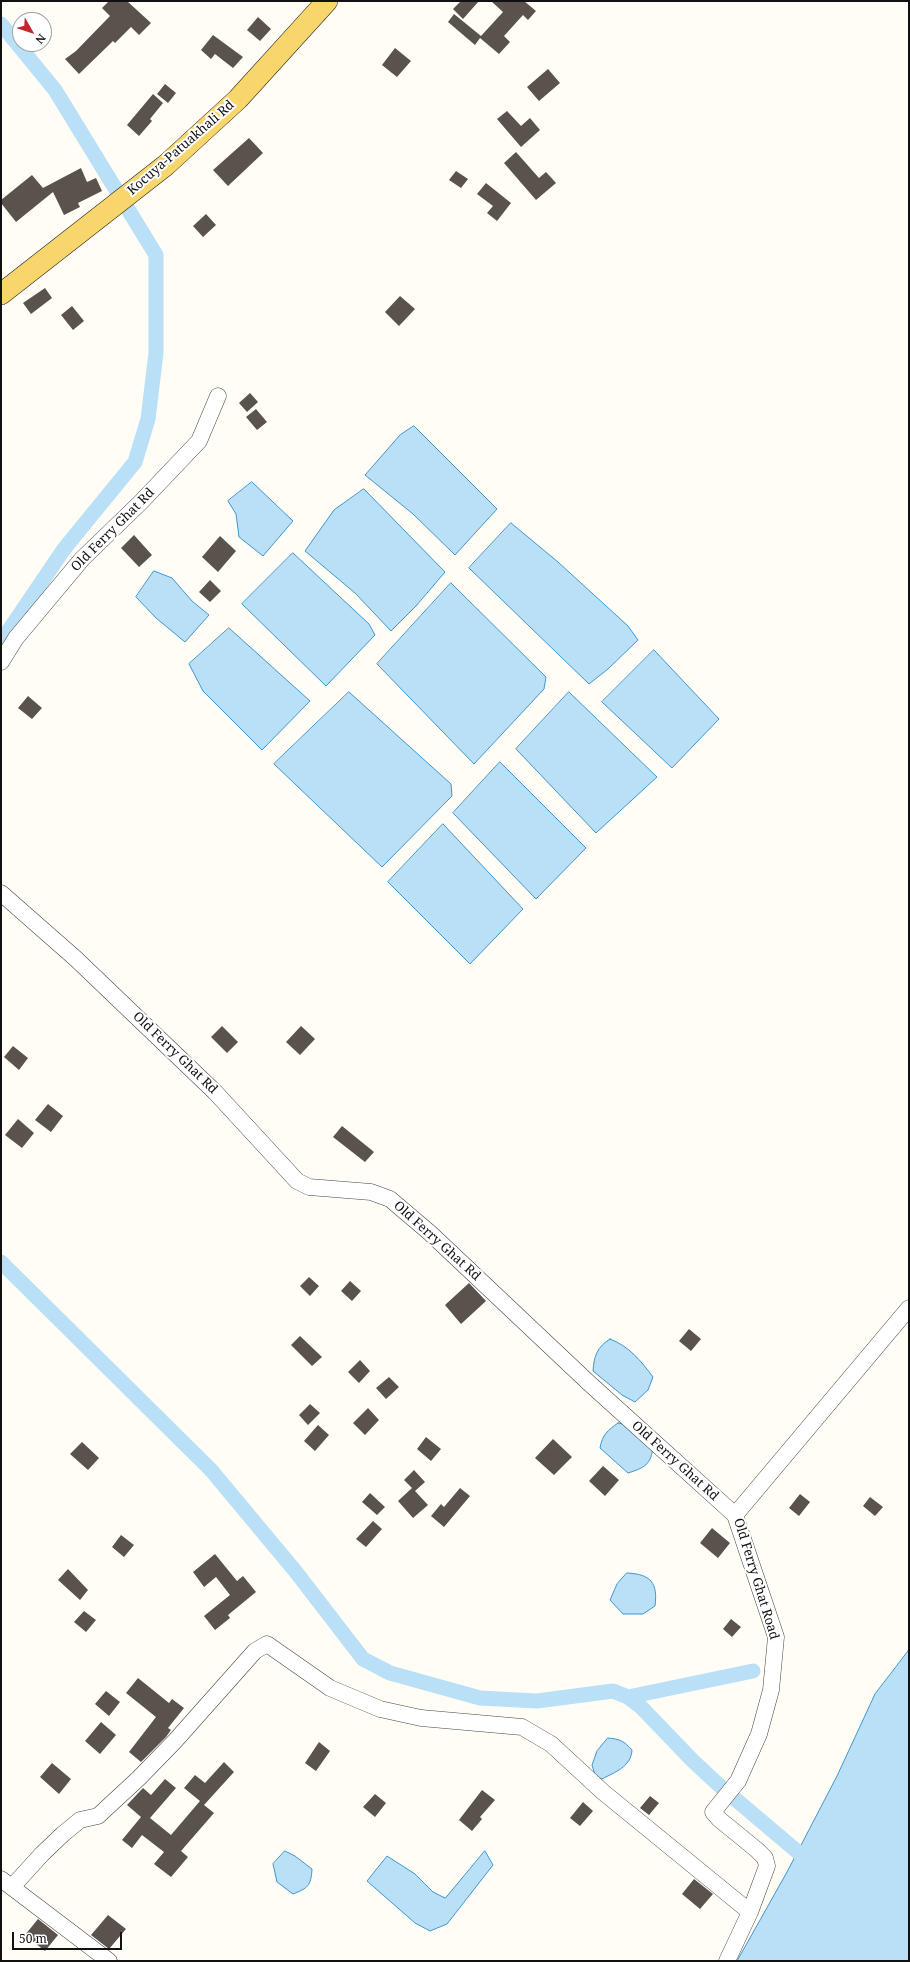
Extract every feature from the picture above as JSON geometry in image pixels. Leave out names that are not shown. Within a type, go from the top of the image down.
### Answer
[{"type":"main road","name":"Kocuya-Patuakhali Rd","points":[[1,294],[166,165],[238,99],[326,1]]},
{"type":"street","name":"Old Ferry Ghat Rd","points":[[1,662],[16,638],[82,559],[141,502],[199,441],[218,396]]},
{"type":"street","name":"Old Ferry Ghat Rd","points":[[1,893],[75,958],[215,1092],[297,1181],[309,1188],[371,1192],[390,1199],[430,1233],[590,1384],[735,1515]]},
{"type":"street","name":"Old Ferry Ghat Road","points":[[727,1961],[750,1912],[767,1866],[765,1858],[757,1850],[719,1819],[713,1812],[738,1781],[759,1734],[771,1690],[776,1650],[776,1636],[735,1515],[909,1308]]},
{"type":"street","points":[[109,1961],[6,1883],[42,1854],[80,1820],[98,1816],[139,1778],[175,1741],[255,1651],[267,1644],[330,1688],[380,1709],[421,1718],[522,1727],[550,1744],[609,1796],[750,1912]]},
{"type":"water","points":[[414,426],[497,509],[455,555],[413,514],[365,475],[400,435]]},
{"type":"water","points":[[252,482],[293,521],[263,556],[239,537],[236,514],[228,501]]},
{"type":"water","points":[[364,489],[445,572],[416,606],[391,631],[355,593],[305,551],[334,510]]},
{"type":"water","points":[[511,523],[558,562],[628,626],[638,640],[608,669],[589,684],[469,568]]},
{"type":"water","points":[[293,553],[369,624],[375,635],[326,686],[242,604]]},
{"type":"water","points":[[154,571],[172,578],[192,601],[209,615],[185,642],[156,618],[136,597]]},
{"type":"water","points":[[451,583],[546,677],[544,689],[474,764],[377,664]]},
{"type":"water","points":[[229,628],[310,701],[262,750],[203,691],[189,664]]},
{"type":"water","points":[[654,650],[719,719],[672,768],[602,702]]},
{"type":"water","points":[[349,692],[451,784],[452,796],[382,867],[274,764]]},
{"type":"water","points":[[569,692],[657,777],[596,833],[516,749]]},
{"type":"water","points":[[500,762],[586,848],[536,899],[453,813]]},
{"type":"water","points":[[443,824],[523,909],[470,964],[388,882]]},
{"type":"water","points":[[610,1339],[629,1350],[653,1377],[648,1390],[635,1402],[622,1395],[593,1371],[597,1352],[602,1345]]},
{"type":"water","points":[[618,1423],[623,1424],[653,1447],[652,1453],[646,1465],[628,1473],[600,1448],[606,1433]]},
{"type":"water","points":[[627,1573],[642,1575],[651,1581],[654,1586],[656,1598],[655,1606],[643,1614],[623,1614],[610,1600],[617,1584]]},
{"type":"water","points":[[909,1650],[909,1961],[737,1961],[787,1872],[837,1776],[875,1694]]},
{"type":"water","points":[[608,1738],[622,1741],[632,1750],[629,1761],[622,1768],[602,1779],[595,1775],[592,1765],[597,1751]]},
{"type":"water","points":[[285,1851],[295,1856],[312,1869],[311,1879],[308,1886],[293,1894],[277,1882],[273,1864]]},
{"type":"water","points":[[485,1851],[493,1865],[447,1924],[430,1931],[415,1923],[367,1881],[387,1856],[415,1874],[433,1892],[445,1898]]},
{"type":"building","points":[[109,1],[127,1],[151,23],[139,35],[131,27],[115,43],[113,41],[79,74],[65,59],[76,51],[110,16],[102,8]]},
{"type":"building","points":[[461,1],[479,1],[463,19],[453,9]]},
{"type":"building","points":[[491,1],[524,1],[536,11],[528,20],[523,15],[504,36],[510,42],[499,54],[480,38],[475,45],[448,22],[454,14],[481,36],[503,12]]},
{"type":"building","points":[[258,17],[271,29],[260,41],[247,30]]},
{"type":"building","points":[[213,35],[243,57],[233,68],[215,54],[211,59],[201,50]]},
{"type":"building","points":[[395,48],[411,61],[397,77],[382,65]]},
{"type":"building","points":[[548,69],[560,83],[539,101],[527,87]]},
{"type":"building","points":[[165,84],[176,93],[168,103],[157,94]]},
{"type":"building","points":[[153,94],[163,103],[150,119],[152,121],[139,136],[127,125]]},
{"type":"building","points":[[507,111],[521,126],[530,118],[540,130],[521,147],[497,119]]},
{"type":"building","points":[[249,138],[263,153],[228,186],[213,170]]},
{"type":"building","points":[[516,152],[539,178],[546,172],[556,183],[536,200],[504,163]]},
{"type":"building","points":[[81,168],[87,182],[96,178],[102,191],[78,203],[80,207],[64,215],[53,192],[16,222],[1,203],[1,200],[32,175],[43,188]]},
{"type":"building","points":[[456,171],[468,179],[461,188],[449,180]]},
{"type":"building","points":[[486,183],[511,203],[497,221],[487,213],[493,206],[477,194]]},
{"type":"building","points":[[206,214],[216,225],[203,237],[193,226]]},
{"type":"building","points":[[45,288],[52,298],[31,314],[23,303]]},
{"type":"building","points":[[400,296],[415,309],[399,326],[385,312]]},
{"type":"building","points":[[72,306],[84,321],[73,330],[61,315]]},
{"type":"building","points":[[250,393],[258,402],[247,412],[239,403]]},
{"type":"building","points":[[256,409],[267,422],[257,430],[246,417]]},
{"type":"building","points":[[134,535],[152,555],[139,567],[121,548]]},
{"type":"building","points":[[220,536],[236,551],[218,572],[202,557]]},
{"type":"building","points":[[210,580],[221,591],[210,602],[199,592]]},
{"type":"building","points":[[28,696],[42,708],[32,719],[18,708]]},
{"type":"building","points":[[222,1026],[238,1042],[227,1053],[211,1037]]},
{"type":"building","points":[[301,1026],[315,1039],[300,1055],[286,1042]]},
{"type":"building","points":[[13,1046],[28,1058],[19,1070],[4,1057]]},
{"type":"building","points":[[48,1104],[63,1116],[51,1132],[35,1120]]},
{"type":"building","points":[[18,1119],[34,1133],[22,1148],[5,1135]]},
{"type":"building","points":[[342,1126],[374,1152],[365,1162],[333,1137]]},
{"type":"building","points":[[309,1277],[319,1286],[310,1296],[300,1286]]},
{"type":"building","points":[[350,1281],[361,1291],[352,1301],[341,1291]]},
{"type":"building","points":[[469,1283],[486,1301],[461,1324],[445,1305]]},
{"type":"building","points":[[689,1329],[701,1339],[691,1351],[679,1341]]},
{"type":"building","points":[[300,1336],[322,1357],[312,1366],[291,1345]]},
{"type":"building","points":[[360,1360],[370,1371],[359,1383],[348,1372]]},
{"type":"building","points":[[389,1377],[399,1387],[386,1399],[376,1388]]},
{"type":"building","points":[[310,1404],[320,1413],[308,1425],[299,1415]]},
{"type":"building","points":[[368,1408],[379,1420],[365,1435],[353,1423]]},
{"type":"building","points":[[318,1425],[329,1435],[315,1451],[304,1441]]},
{"type":"building","points":[[426,1437],[441,1449],[431,1461],[417,1449]]},
{"type":"building","points":[[553,1439],[572,1457],[554,1475],[535,1458]]},
{"type":"building","points":[[82,1442],[99,1458],[88,1470],[70,1454]]},
{"type":"building","points":[[603,1466],[619,1480],[605,1496],[589,1481]]},
{"type":"building","points":[[414,1470],[425,1482],[415,1491],[428,1505],[413,1518],[398,1501],[412,1488],[404,1480]]},
{"type":"building","points":[[460,1488],[470,1496],[444,1527],[431,1516],[441,1504],[444,1507]]},
{"type":"building","points":[[370,1493],[385,1507],[377,1515],[362,1502]]},
{"type":"building","points":[[800,1494],[810,1502],[799,1516],[789,1508]]},
{"type":"building","points":[[870,1497],[883,1507],[875,1516],[863,1506]]},
{"type":"building","points":[[373,1521],[382,1529],[366,1547],[356,1539]]},
{"type":"building","points":[[712,1528],[730,1543],[718,1558],[700,1543]]},
{"type":"building","points":[[121,1535],[134,1545],[124,1557],[112,1547]]},
{"type":"building","points":[[215,1554],[237,1581],[243,1576],[256,1592],[228,1615],[230,1618],[215,1630],[204,1616],[230,1595],[216,1577],[204,1587],[193,1572]]},
{"type":"building","points":[[68,1569],[88,1590],[80,1600],[58,1580]]},
{"type":"building","points":[[84,1611],[96,1620],[86,1632],[74,1622]]},
{"type":"building","points":[[731,1619],[741,1627],[732,1637],[723,1629]]},
{"type":"building","points":[[138,1678],[169,1703],[172,1699],[184,1708],[168,1728],[171,1730],[166,1737],[141,1762],[129,1752],[156,1717],[126,1693]]},
{"type":"building","points":[[106,1691],[120,1702],[109,1716],[95,1704]]},
{"type":"building","points":[[101,1722],[116,1735],[100,1754],[85,1741]]},
{"type":"building","points":[[319,1742],[330,1751],[316,1771],[305,1763]]},
{"type":"building","points":[[224,1762],[234,1772],[204,1805],[214,1813],[181,1851],[188,1857],[171,1877],[154,1864],[164,1852],[142,1835],[132,1848],[122,1840],[141,1817],[127,1805],[143,1788],[151,1795],[165,1779],[176,1788],[150,1818],[171,1835],[200,1801],[184,1788],[195,1775],[205,1783]]},
{"type":"building","points":[[52,1763],[71,1779],[59,1794],[40,1777]]},
{"type":"building","points":[[482,1790],[495,1800],[480,1817],[482,1819],[472,1831],[459,1820]]},
{"type":"building","points":[[375,1794],[386,1803],[375,1817],[363,1807]]},
{"type":"building","points":[[650,1796],[659,1803],[649,1815],[640,1808]]},
{"type":"building","points":[[583,1802],[593,1811],[580,1826],[570,1818]]},
{"type":"building","points":[[694,1879],[713,1894],[700,1909],[682,1894]]},
{"type":"building","points":[[108,1915],[126,1929],[109,1949],[91,1935]]},
{"type":"building","points":[[38,1919],[58,1935],[45,1951],[25,1935]]},
{"type":"waterway","points":[[1,24],[55,90],[156,255],[156,353],[148,419],[135,462],[64,549],[1,642]]},
{"type":"waterway","points":[[1,1262],[211,1470],[296,1572],[363,1659],[390,1673],[480,1698],[537,1701],[613,1691],[628,1697],[641,1707],[693,1761],[721,1787],[812,1864]]},
{"type":"waterway","points":[[628,1697],[753,1671]]}]
